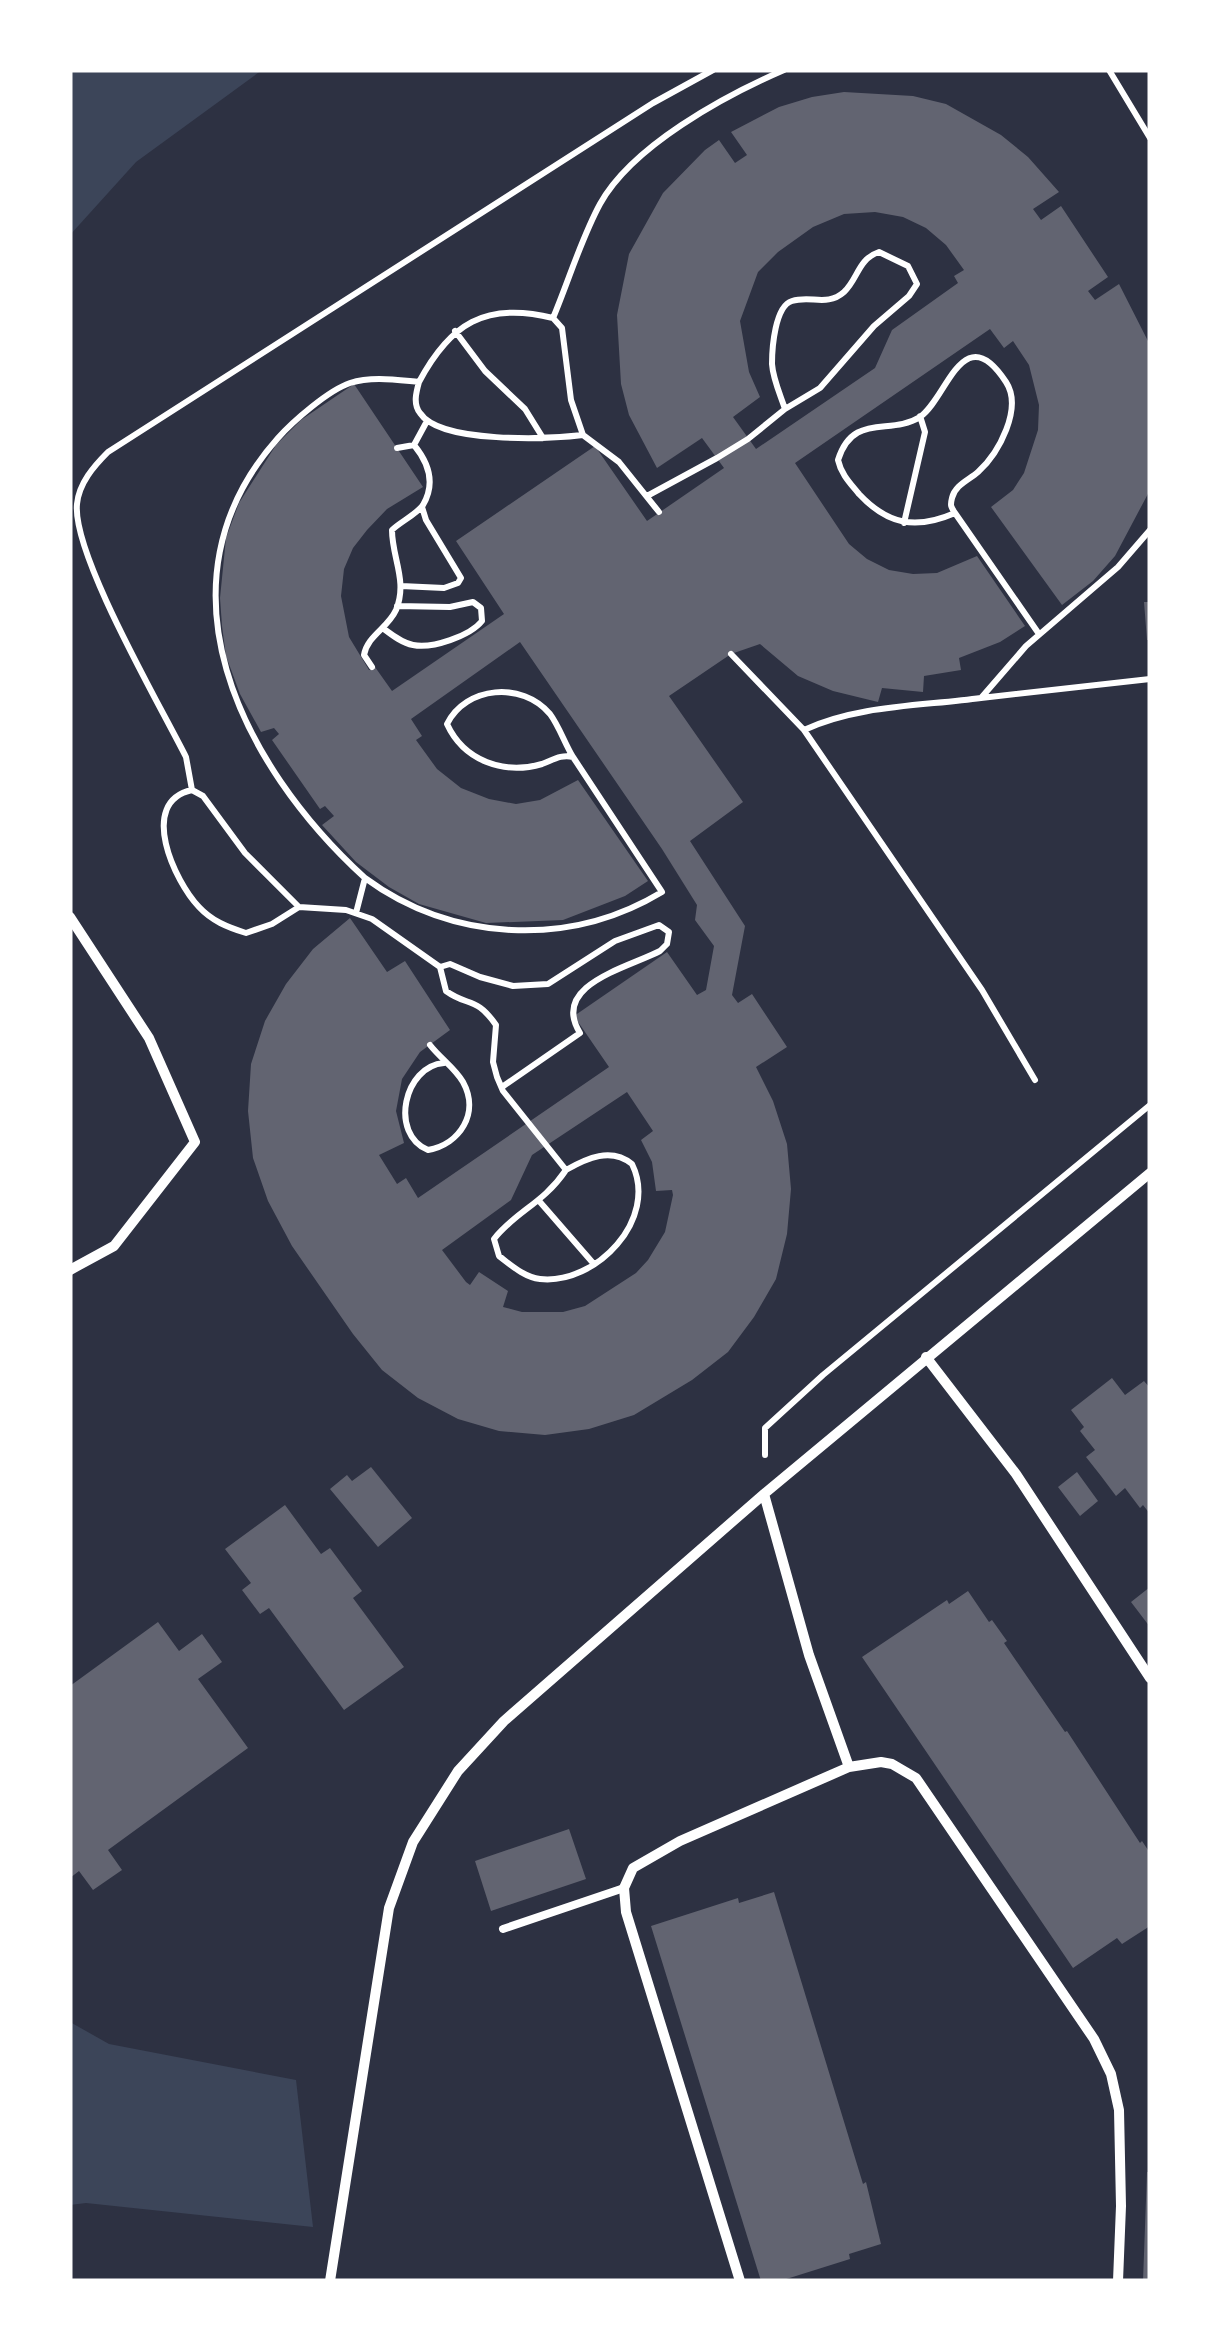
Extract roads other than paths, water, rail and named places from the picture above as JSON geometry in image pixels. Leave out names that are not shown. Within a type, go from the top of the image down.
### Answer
[{"type":"street","points":[[70,918],[149,1038],[195,1142],[114,1246],[70,1270]]},
{"type":"street","points":[[330,2281],[389,1908],[412,1842],[458,1771],[504,1721],[764,1494],[1150,1173]]},
{"type":"street","points":[[926,1357],[1016,1474],[1150,1678]]},
{"type":"street","points":[[764,1494],[809,1655],[849,1767]]},
{"type":"street","points":[[740,2281],[632,1931],[624,1888],[633,1868],[680,1842],[849,1767],[892,1764],[916,1778],[1094,2039],[1111,2074],[1120,2110],[1122,2206],[1118,2281]]},
{"type":"lane","points":[[504,1929],[624,1888]]}]
